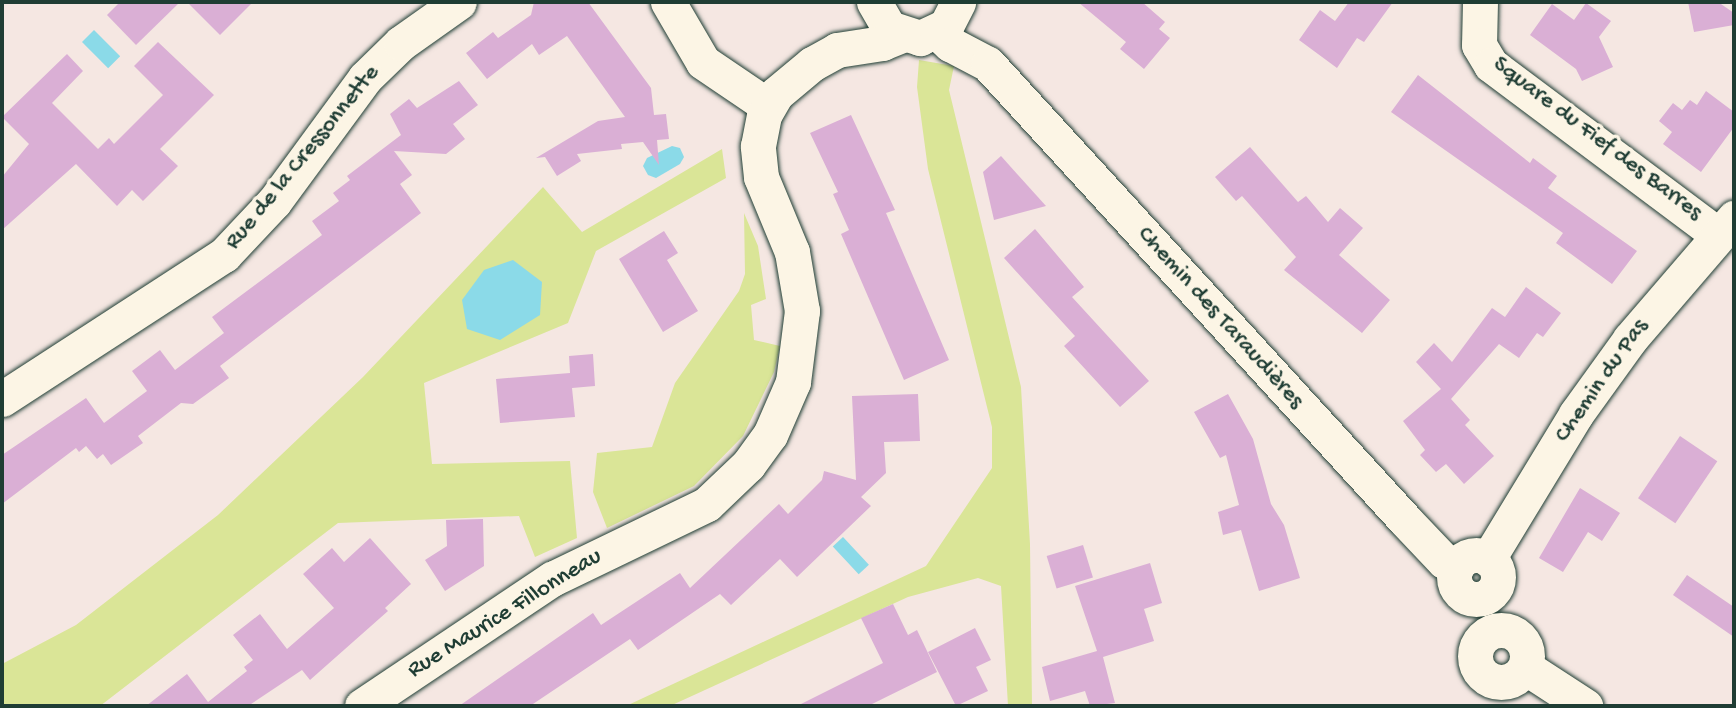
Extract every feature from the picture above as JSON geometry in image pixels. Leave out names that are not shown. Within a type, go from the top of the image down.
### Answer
[{"type":"street","name":"Rue de la Cressonnette","points":[[2,399],[223,255],[274,202],[365,78],[401,43],[459,2]]},
{"type":"street","points":[[668,2],[704,62],[768,106]]},
{"type":"street","points":[[873,2],[881,20],[902,35]]},
{"type":"street","name":"Rue Maurice Fillonneau","points":[[362,706],[552,579],[707,504],[748,465],[770,435],[793,382],[802,312],[792,252],[759,164],[760,128],[768,106],[788,81],[837,50],[873,2]]},
{"type":"street","points":[[937,32],[953,17],[960,2]]},
{"type":"street","name":"Chemin des Taraudières","points":[[960,2],[988,64],[1444,561],[1478,578],[1512,615],[1507,647]]},
{"type":"street","name":"Square du Fief des Barres","points":[[1480,2],[1479,44],[1491,65],[1726,226]]},
{"type":"street","name":"Rue Maurice Fillonneau","points":[[837,50],[881,44],[902,35],[920,38],[937,32]]},
{"type":"street","name":"Chemin des Taraudières","points":[[937,32],[950,44],[988,64]]},
{"type":"street","name":"Chemin du Pas","points":[[1478,578],[1576,414],[1664,294],[1726,226]]},
{"type":"street","points":[[1481,693],[1513,680],[1507,647]]},
{"type":"street","points":[[1507,647],[1585,706]]},
{"type":"green space","points":[[919,60],[954,66],[949,90],[1021,387],[1030,544],[1032,706],[1008,706],[1001,586],[978,578],[908,597],[670,706],[626,706],[926,566],[992,468],[992,427],[928,169],[917,87]]},
{"type":"green space","points":[[722,149],[726,178],[596,251],[568,323],[424,383],[432,464],[570,461],[577,538],[535,557],[519,516],[338,523],[100,706],[2,706],[2,664],[76,625],[218,515],[363,377],[543,187],[582,232]]},
{"type":"green space","points":[[744,213],[758,246],[766,299],[751,305],[754,340],[780,346],[774,372],[743,436],[694,486],[607,528],[593,492],[597,453],[652,447],[675,383],[739,291],[745,274]]},
{"type":"water","points":[[94,30],[120,56],[108,68],[82,42]]},
{"type":"water","points":[[672,146],[680,148],[684,157],[680,164],[656,178],[648,175],[643,166],[647,158]]},
{"type":"water","points":[[513,260],[542,282],[540,315],[500,340],[467,329],[462,300],[484,270]]},
{"type":"water","points":[[843,537],[869,565],[859,574],[833,547]]},
{"type":"building","points":[[120,2],[180,2],[136,45],[107,15]]},
{"type":"building","points":[[187,2],[253,2],[220,35]]},
{"type":"building","points":[[534,2],[588,2],[651,88],[654,115],[666,114],[669,139],[657,140],[659,165],[643,142],[621,144],[622,149],[577,154],[581,161],[557,176],[545,157],[536,158],[598,121],[625,117],[567,36],[539,55],[532,44],[487,79],[466,53],[493,32],[498,38],[531,15]]},
{"type":"building","points":[[1078,2],[1142,2],[1165,22],[1159,29],[1170,38],[1144,69],[1120,49],[1126,42]]},
{"type":"building","points":[[1349,2],[1393,2],[1364,42],[1357,38],[1337,68],[1299,40],[1320,10],[1335,21]]},
{"type":"building","points":[[1688,2],[1718,2],[1734,13],[1734,25],[1694,32]]},
{"type":"building","points":[[1586,3],[1611,21],[1599,37],[1613,67],[1582,81],[1576,69],[1530,35],[1552,4],[1574,20]]},
{"type":"building","points":[[158,42],[214,95],[160,149],[178,166],[143,201],[132,190],[117,206],[76,164],[2,230],[2,177],[29,144],[2,117],[67,54],[83,71],[52,103],[98,149],[109,138],[114,144],[163,95],[134,66]]},
{"type":"building","points":[[1418,75],[1530,163],[1533,158],[1557,176],[1548,188],[1637,251],[1612,284],[1556,243],[1563,233],[1391,112]]},
{"type":"building","points":[[459,81],[478,105],[453,124],[465,139],[446,154],[394,151],[412,175],[400,184],[421,213],[220,366],[229,378],[193,404],[181,403],[138,436],[143,443],[111,465],[103,454],[97,459],[86,446],[79,452],[76,448],[2,504],[2,455],[86,398],[104,423],[147,391],[132,371],[160,350],[175,370],[224,333],[212,317],[322,235],[312,221],[339,201],[333,193],[350,180],[347,176],[401,135],[390,114],[409,99],[417,108]]},
{"type":"building","points":[[1706,91],[1734,112],[1734,127],[1701,172],[1663,144],[1672,132],[1659,121],[1673,103],[1682,110],[1690,100],[1697,105]]},
{"type":"building","points":[[851,115],[895,210],[886,213],[949,360],[904,380],[841,234],[849,230],[833,194],[838,192],[810,133]]},
{"type":"building","points":[[1250,147],[1298,202],[1306,196],[1328,222],[1340,208],[1363,228],[1339,255],[1390,300],[1362,333],[1284,270],[1296,257],[1242,196],[1236,201],[1215,177]]},
{"type":"building","points":[[1001,156],[1046,206],[994,220],[983,172]]},
{"type":"building","points":[[1035,229],[1084,287],[1072,297],[1149,381],[1120,407],[1064,346],[1075,336],[1004,258]]},
{"type":"building","points":[[664,231],[678,253],[667,260],[698,311],[663,332],[619,259]]},
{"type":"building","points":[[1526,287],[1561,313],[1543,337],[1537,333],[1519,358],[1499,344],[1451,399],[1470,420],[1465,425],[1494,456],[1464,484],[1446,464],[1436,472],[1420,455],[1425,450],[1403,421],[1441,389],[1416,362],[1434,343],[1452,362],[1492,308],[1505,317]]},
{"type":"building","points":[[593,354],[595,386],[572,388],[575,417],[500,423],[496,379],[570,373],[569,356]]},
{"type":"building","points":[[918,394],[920,441],[884,442],[886,473],[861,497],[871,506],[797,577],[780,559],[731,605],[720,594],[638,650],[630,639],[530,706],[459,706],[593,613],[601,625],[680,573],[690,588],[779,504],[788,514],[822,480],[824,471],[856,480],[852,396]]},
{"type":"building","points":[[1228,394],[1253,439],[1271,504],[1284,525],[1300,578],[1259,591],[1241,530],[1223,535],[1218,512],[1239,505],[1226,455],[1220,458],[1194,412]]},
{"type":"building","points":[[1680,436],[1717,461],[1675,523],[1638,498]]},
{"type":"building","points":[[1580,488],[1620,513],[1602,541],[1588,532],[1563,572],[1539,558]]},
{"type":"building","points":[[483,519],[484,566],[445,591],[425,560],[447,546],[446,520]]},
{"type":"building","points":[[370,538],[411,584],[385,608],[388,611],[310,680],[302,670],[248,706],[146,706],[187,674],[208,702],[247,671],[244,667],[253,660],[233,635],[260,614],[287,649],[334,608],[303,574],[332,548],[344,562]]},
{"type":"building","points":[[1083,545],[1093,578],[1057,589],[1047,556]]},
{"type":"building","points":[[1150,563],[1162,603],[1144,609],[1154,641],[1103,657],[1115,703],[1090,706],[1085,691],[1050,701],[1042,667],[1097,651],[1075,586]]},
{"type":"building","points":[[1687,575],[1734,607],[1734,637],[1673,595]]},
{"type":"building","points":[[893,604],[908,635],[917,630],[937,672],[868,706],[797,706],[883,663],[861,618]]},
{"type":"building","points":[[975,628],[991,660],[976,667],[988,691],[956,706],[928,652]]}]
